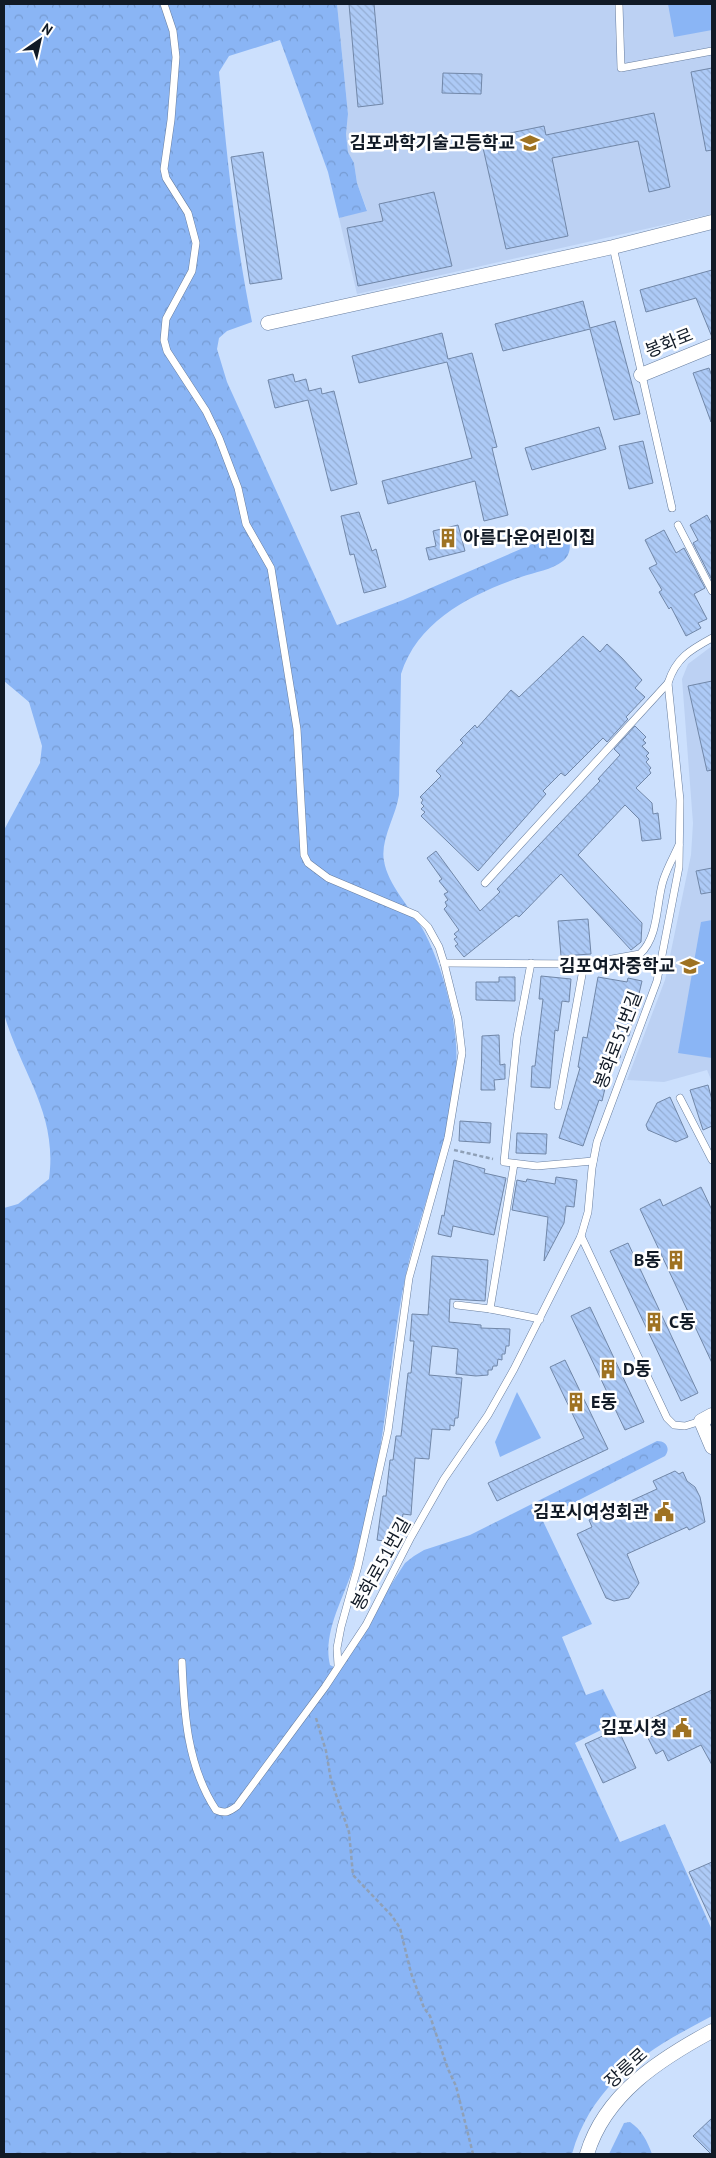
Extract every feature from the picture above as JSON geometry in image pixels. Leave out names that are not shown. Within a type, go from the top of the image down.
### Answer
[{"type":"street","points":[[268,323],[613,247],[712,222]]},
{"type":"street","name":"봉화로","points":[[641,375],[712,346]]},
{"type":"street","points":[[706,1418],[712,1447]]},
{"type":"street","name":"장릉로","points":[[587,2154],[596,2131],[609,2109],[628,2089],[670,2055],[712,2031]]},
{"type":"lane","points":[[164,4],[173,31],[176,57],[173,105],[164,169],[166,178],[188,213],[196,243],[192,271],[166,319],[164,340],[167,351],[206,411],[219,438],[235,479],[246,524],[271,568],[296,721],[304,855],[308,863],[328,878],[396,906],[423,920],[434,935],[444,963],[458,1019],[462,1053],[446,1148],[409,1278],[388,1431],[358,1566],[341,1627],[337,1648],[338,1665]]},
{"type":"lane","points":[[619,4],[621,68],[712,51]]},
{"type":"lane","points":[[613,247],[672,508]]},
{"type":"lane","points":[[678,525],[712,591]]},
{"type":"lane","points":[[485,883],[668,683],[673,668],[680,660],[712,638]]},
{"type":"lane","name":"봉화로51번길","points":[[182,1662],[189,1743],[195,1763],[216,1810],[223,1813],[230,1812],[237,1806],[312,1704],[366,1625],[411,1537],[449,1472],[488,1414],[540,1319],[581,1236],[588,1212],[593,1161],[604,1119],[657,981],[672,908],[681,840],[680,800],[668,683]]},
{"type":"lane","name":"봉화로51번길","points":[[444,963],[584,964],[640,954],[647,947],[663,880],[681,840]]},
{"type":"lane","points":[[531,963],[517,1037],[504,1162],[537,1166],[593,1161]]},
{"type":"lane","points":[[558,1106],[584,964]]},
{"type":"lane","points":[[680,1098],[712,1160]]},
{"type":"lane","points":[[490,1309],[514,1164]]},
{"type":"lane","points":[[581,1236],[667,1418],[674,1425],[684,1426],[706,1418]]},
{"type":"lane","points":[[457,1306],[490,1309],[540,1319]]},
{"type":"path","points":[[446,1148],[504,1162]]},
{"type":"path","points":[[312,1704],[326,1751],[332,1780],[349,1832],[353,1875],[392,1916],[400,1928],[424,2008],[430,2016],[448,2070],[456,2086],[473,2154]]},
{"type":"shaded area","name":"김포과학기술고등학교","points":[[337,4],[712,4],[712,214],[357,294],[339,218],[367,210],[357,183],[354,163],[348,152],[346,134],[348,114]]},
{"type":"shaded area","name":"김포여자중학교","points":[[712,646],[712,1082],[707,1070],[664,1082],[627,1080],[665,980],[691,855],[693,823],[682,679],[688,664]]},
{"type":"green space","points":[[4,4],[337,4],[348,114],[346,134],[348,152],[354,163],[357,183],[367,211],[339,218],[328,172],[280,40],[229,56],[219,72],[236,229],[252,322],[227,331],[219,338],[217,349],[227,382],[337,625],[403,600],[551,536],[563,534],[568,536],[569,539],[569,552],[566,558],[559,564],[484,592],[466,601],[434,624],[420,638],[409,655],[401,674],[399,795],[386,836],[383,853],[384,861],[390,879],[430,943],[444,980],[456,1040],[455,1076],[444,1139],[405,1279],[377,1467],[354,1565],[332,1627],[328,1652],[330,1665],[336,1668],[405,1563],[414,1556],[424,1550],[470,1535],[657,1441],[667,1445],[668,1450],[665,1456],[542,1519],[592,1624],[562,1637],[586,1695],[603,1689],[619,1721],[575,1743],[620,1842],[665,1824],[712,1930],[712,2016],[666,2041],[626,2070],[594,2106],[581,2128],[572,2154],[4,2154],[4,1208],[18,1204],[49,1179],[50,1155],[43,1113],[4,1014],[4,830],[40,763],[42,746],[29,702],[4,681]]},
{"type":"green space","points":[[668,4],[712,4],[712,30],[674,37]]},
{"type":"green space","points":[[712,920],[712,1058],[678,1053],[701,922]]},
{"type":"green space","points":[[517,1392],[541,1438],[500,1457],[495,1442]]},
{"type":"green space","points":[[630,2122],[644,2136],[652,2154],[609,2154],[624,2123]]},
{"type":"building","points":[[349,4],[374,4],[383,104],[358,107]]},
{"type":"building","points":[[712,68],[712,150],[706,151],[691,72]]},
{"type":"building","points":[[443,73],[482,74],[481,94],[442,93]]},
{"type":"building","points":[[654,113],[670,187],[649,192],[638,141],[552,158],[568,236],[506,249],[481,139],[544,126],[546,135]]},
{"type":"building","points":[[263,152],[282,279],[250,284],[231,157]]},
{"type":"building","points":[[434,192],[452,266],[358,286],[347,228],[383,221],[379,204]]},
{"type":"building","points":[[712,270],[712,337],[696,298],[646,312],[640,290]]},
{"type":"building","points":[[583,301],[590,328],[615,321],[640,414],[614,420],[590,329],[503,351],[495,324]]},
{"type":"building","points":[[442,333],[448,359],[472,353],[497,447],[492,448],[508,515],[484,521],[475,481],[388,504],[382,481],[472,458],[447,362],[359,383],[352,356]]},
{"type":"building","points":[[709,368],[712,376],[711,422],[693,373]]},
{"type":"building","points":[[293,374],[295,382],[306,379],[309,391],[321,388],[322,394],[334,391],[357,484],[331,491],[308,400],[275,408],[268,380]]},
{"type":"building","points":[[599,427],[606,449],[532,470],[525,448]]},
{"type":"building","points":[[643,441],[653,483],[629,489],[619,446]]},
{"type":"building","points":[[359,512],[372,551],[376,549],[386,587],[364,593],[354,554],[350,555],[341,516]]},
{"type":"building","points":[[707,515],[712,524],[712,580],[693,543],[698,540],[690,525]]},
{"type":"building","name":"아름다운어린이집","points":[[458,525],[465,551],[429,560],[426,548],[436,546],[433,531]]},
{"type":"building","points":[[664,530],[676,553],[684,548],[705,588],[694,594],[707,619],[698,623],[701,628],[686,636],[671,607],[669,609],[659,592],[662,590],[649,568],[657,564],[645,540]]},
{"type":"building","points":[[583,636],[600,652],[607,644],[622,658],[642,680],[635,688],[645,697],[626,717],[628,719],[607,742],[603,738],[565,776],[561,773],[543,791],[546,794],[478,871],[421,816],[425,812],[421,809],[424,806],[421,803],[423,800],[420,797],[441,776],[436,771],[463,743],[460,740],[475,725],[477,728],[511,690],[519,697]]},
{"type":"building","points":[[712,681],[712,770],[707,771],[688,686]]},
{"type":"building","points":[[635,726],[646,737],[643,740],[646,743],[642,746],[649,753],[646,756],[649,759],[646,762],[651,768],[649,770],[651,773],[636,788],[652,803],[653,814],[658,813],[661,839],[642,841],[639,819],[625,805],[578,855],[642,923],[641,942],[631,950],[561,874],[519,917],[516,915],[464,957],[455,946],[458,944],[454,939],[457,937],[454,934],[459,930],[444,909],[447,906],[445,902],[448,900],[444,894],[448,892],[439,881],[442,879],[427,858],[436,851],[480,911],[500,892],[497,889],[600,781],[598,779],[620,755],[614,749]]},
{"type":"building","points":[[712,868],[712,892],[701,894],[696,871]]},
{"type":"building","points":[[588,919],[591,954],[561,956],[558,921]]},
{"type":"building","points":[[541,976],[571,979],[569,1002],[562,1001],[558,1031],[555,1030],[550,1088],[531,1087],[532,1066],[535,1066],[543,999],[539,999]]},
{"type":"building","points":[[499,977],[515,977],[515,1001],[476,1000],[476,982],[499,982]]},
{"type":"building","points":[[598,977],[627,982],[628,978],[642,981],[629,1036],[623,1035],[620,1058],[614,1057],[612,1073],[609,1072],[602,1101],[599,1100],[583,1146],[559,1138],[580,1068],[578,1067],[583,1037],[587,1038]]},
{"type":"building","points":[[499,1035],[500,1065],[505,1064],[505,1079],[494,1080],[495,1090],[481,1090],[482,1036]]},
{"type":"building","points":[[708,1085],[712,1100],[712,1126],[703,1130],[690,1090]]},
{"type":"building","points":[[670,1097],[688,1137],[676,1142],[648,1130],[646,1125],[657,1103]]},
{"type":"building","points":[[460,1121],[491,1123],[490,1143],[459,1141]]},
{"type":"building","points":[[517,1133],[547,1134],[546,1154],[516,1153]]},
{"type":"building","points":[[454,1160],[485,1169],[484,1173],[506,1178],[494,1235],[453,1226],[451,1237],[438,1234],[442,1215],[444,1216]]},
{"type":"building","points":[[556,1177],[577,1180],[574,1207],[566,1206],[564,1223],[544,1261],[548,1217],[512,1210],[517,1180],[526,1182],[527,1179],[555,1184]]},
{"type":"building","points":[[701,1187],[712,1210],[712,1363],[640,1209],[660,1199],[663,1206]]},
{"type":"building","name":"C동","points":[[628,1243],[698,1393],[681,1401],[610,1251]]},
{"type":"building","points":[[432,1256],[488,1260],[485,1301],[450,1299],[449,1322],[481,1325],[481,1328],[510,1329],[509,1346],[506,1346],[505,1354],[502,1354],[502,1360],[498,1359],[497,1366],[493,1366],[492,1370],[488,1370],[488,1375],[476,1376],[456,1374],[458,1349],[432,1346],[429,1375],[462,1378],[458,1418],[455,1418],[454,1426],[450,1425],[450,1430],[432,1429],[429,1459],[415,1458],[411,1515],[403,1514],[400,1533],[392,1532],[391,1542],[377,1540],[383,1496],[386,1496],[390,1460],[393,1460],[396,1436],[401,1436],[408,1373],[411,1373],[414,1341],[410,1341],[412,1314],[428,1315]]},
{"type":"building","name":"D동","points":[[590,1307],[644,1422],[625,1430],[571,1316]]},
{"type":"building","name":"E동","points":[[565,1360],[608,1449],[497,1501],[488,1483],[584,1438],[550,1367]]},
{"type":"building","points":[[675,1471],[679,1474],[683,1472],[687,1481],[695,1487],[700,1497],[705,1522],[689,1530],[687,1527],[627,1554],[639,1583],[629,1598],[614,1601],[606,1598],[577,1534],[592,1527],[589,1520],[657,1489],[653,1481]]},
{"type":"building","name":"김포시청","points":[[712,1690],[712,1765],[701,1745],[668,1761],[663,1750],[656,1754],[648,1738],[655,1735],[648,1720]]},
{"type":"building","points":[[618,1729],[636,1768],[603,1783],[585,1744]]},
{"type":"building","points":[[712,1862],[712,1922],[689,1872]]},
{"type":"building","points":[[712,2118],[712,2154],[711,2154],[693,2136]]},
{"type":"place","name":"김포과학기술고등학교","points":[[530,143]]},
{"type":"place","name":"아름다운어린이집","points":[[448,538]]},
{"type":"place","name":"김포여자중학교","points":[[690,966]]},
{"type":"place","name":"B동","points":[[676,1260]]},
{"type":"place","name":"C동","points":[[654,1322]]},
{"type":"place","name":"D동","points":[[608,1369]]},
{"type":"place","name":"E동","points":[[576,1402]]},
{"type":"place","name":"김포시여성회관","points":[[664,1512]]},
{"type":"place","name":"김포시청","points":[[682,1728]]}]
